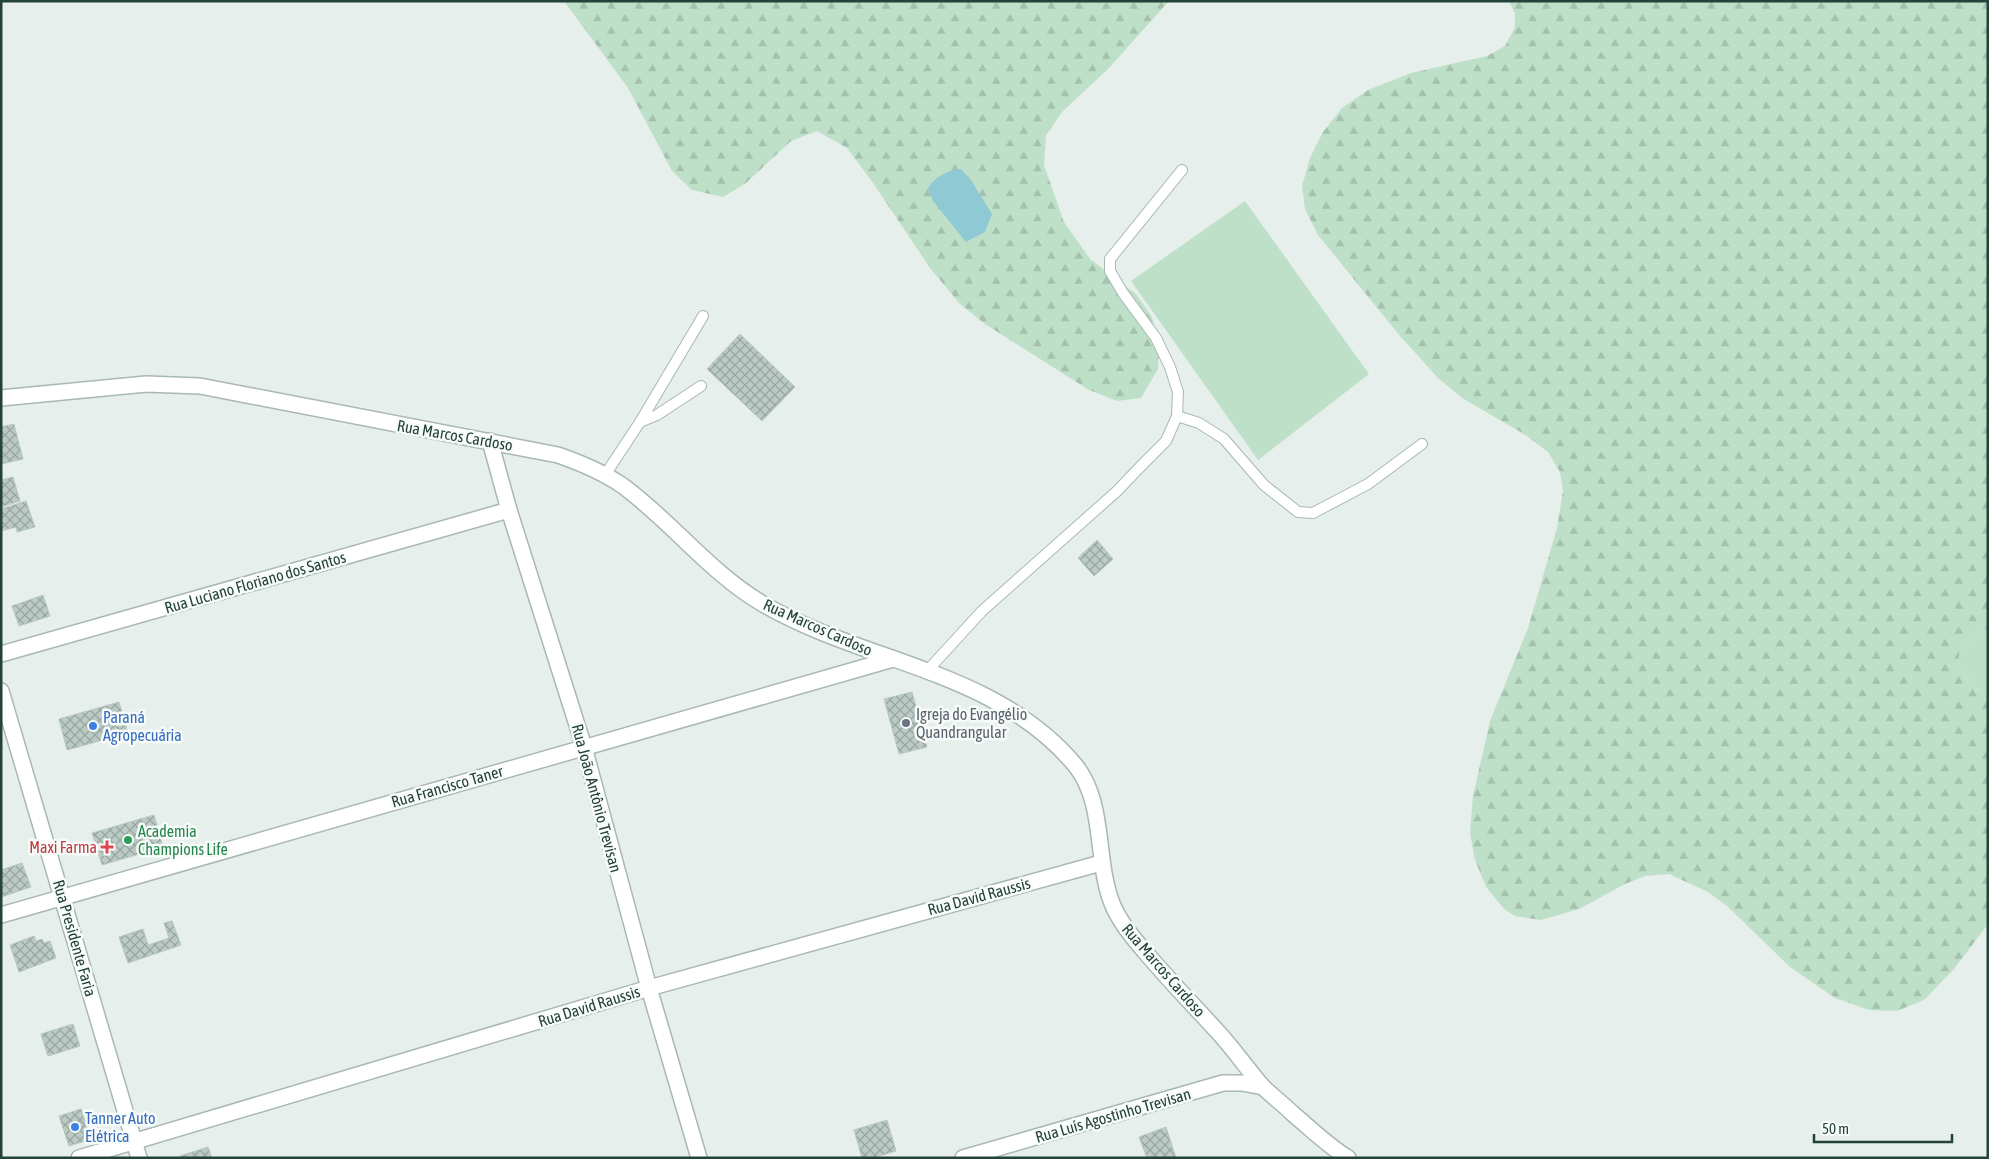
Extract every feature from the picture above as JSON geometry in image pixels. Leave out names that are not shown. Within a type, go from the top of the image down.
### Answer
[{"type":"street","name":"Rua Marcos Cardoso","points":[[1,398],[146,384],[200,386],[255,395],[384,423],[558,455],[605,475],[634,495],[709,563],[746,593],[780,613],[894,659],[928,670],[984,695],[1018,715],[1053,742],[1072,762],[1086,783],[1091,797],[1101,863],[1108,890],[1121,922],[1160,970],[1230,1044],[1263,1087],[1348,1158]]},
{"type":"street","name":"Rua João Antônio Trevisan","points":[[490,441],[584,747],[649,988],[699,1158]]},
{"type":"street","name":"Rua Luciano Floriano dos Santos","points":[[1,654],[510,510]]},
{"type":"street","name":"Rua Francisco Taner","points":[[1,915],[894,659]]},
{"type":"street","name":"Rua Presidente Faria","points":[[1,691],[139,1158]]},
{"type":"street","name":"Rua David Raussis","points":[[79,1158],[134,1140],[649,988],[1101,863]]},
{"type":"street","name":"Rua Luís Agostinho Trevisan","points":[[963,1158],[1223,1083],[1242,1083],[1263,1087]]},
{"type":"lane","points":[[928,670],[982,611],[1116,492],[1166,441],[1177,416],[1178,392],[1170,367],[1156,338],[1123,293],[1110,271],[1109,264],[1110,260],[1182,170]]},
{"type":"lane","points":[[605,475],[640,422],[703,316]]},
{"type":"lane","points":[[640,422],[657,415],[701,386]]},
{"type":"lane","points":[[1177,416],[1199,423],[1224,439],[1264,485],[1298,512],[1313,513],[1368,484],[1422,444]]},
{"type":"green space","points":[[564,1],[1169,1],[1109,68],[1063,111],[1046,135],[1044,165],[1064,222],[1090,259],[1136,294],[1152,317],[1159,345],[1158,369],[1141,398],[1117,401],[1089,390],[985,324],[960,304],[930,268],[871,180],[847,148],[817,131],[791,141],[746,183],[723,197],[692,190],[672,171],[628,88]]},
{"type":"green space","points":[[1509,1],[1988,1],[1988,628],[1960,650],[1958,664],[1973,687],[1988,694],[1988,924],[1954,969],[1924,1000],[1897,1011],[1869,1010],[1835,998],[1790,967],[1727,906],[1708,892],[1669,874],[1645,876],[1625,884],[1579,909],[1541,920],[1515,916],[1504,909],[1486,887],[1475,860],[1470,833],[1473,796],[1490,721],[1528,628],[1557,528],[1563,491],[1560,472],[1548,452],[1524,434],[1462,398],[1438,378],[1400,336],[1318,235],[1305,209],[1302,186],[1310,158],[1323,132],[1342,108],[1368,90],[1411,73],[1487,56],[1505,46],[1515,27],[1515,14]]},
{"type":"green space","points":[[1245,201],[1369,374],[1258,460],[1131,281]]},
{"type":"green space","points":[[1988,628],[1988,694],[1973,687],[1958,664],[1960,650]]},
{"type":"water","points":[[961,169],[972,182],[992,214],[985,232],[966,242],[933,201],[928,189],[941,175]]},
{"type":"building","points":[[740,334],[795,387],[762,421],[707,369]]},
{"type":"building","points":[[14,424],[23,459],[1,464],[1,427]]},
{"type":"building","points":[[13,477],[20,501],[1,507],[1,480]]},
{"type":"building","points":[[26,501],[35,527],[17,532],[16,527],[1,531],[1,509]]},
{"type":"building","points":[[1097,540],[1113,559],[1094,576],[1078,558]]},
{"type":"building","points":[[43,595],[50,616],[19,626],[12,606]]},
{"type":"building","name":"Igreja do Evangélio Quandrangular","points":[[912,692],[927,747],[899,754],[884,699]]},
{"type":"building","name":"Paraná Agropecuária","points":[[119,702],[128,733],[67,750],[59,719]]},
{"type":"building","name":"Academia Champions Life","points":[[154,815],[163,847],[102,865],[92,833]]},
{"type":"building","points":[[22,863],[31,887],[1,897],[1,870]]},
{"type":"building","points":[[172,921],[181,945],[128,963],[119,937],[143,929],[148,945],[169,938],[164,923]]},
{"type":"building","points":[[34,936],[36,941],[42,939],[44,943],[50,941],[56,958],[19,972],[10,945]]},
{"type":"building","points":[[73,1024],[80,1046],[48,1056],[41,1034]]},
{"type":"building","name":"Tanner Auto Elétrica","points":[[81,1109],[91,1139],[69,1146],[59,1116]]},
{"type":"building","points":[[887,1120],[896,1151],[873,1158],[862,1158],[854,1130]]},
{"type":"building","points":[[1166,1127],[1176,1158],[1147,1158],[1139,1137]]},
{"type":"building","points":[[208,1147],[212,1158],[181,1158],[180,1156]]},
{"type":"place","name":"Igreja do Evangélio Quandrangular","points":[[906,723]]},
{"type":"place","name":"Paraná Agropecuária","points":[[93,726]]},
{"type":"place","name":"Academia Champions Life","points":[[128,840]]},
{"type":"place","name":"Maxi Farma","points":[[107,847]]},
{"type":"place","name":"Tanner Auto Elétrica","points":[[75,1127]]}]
